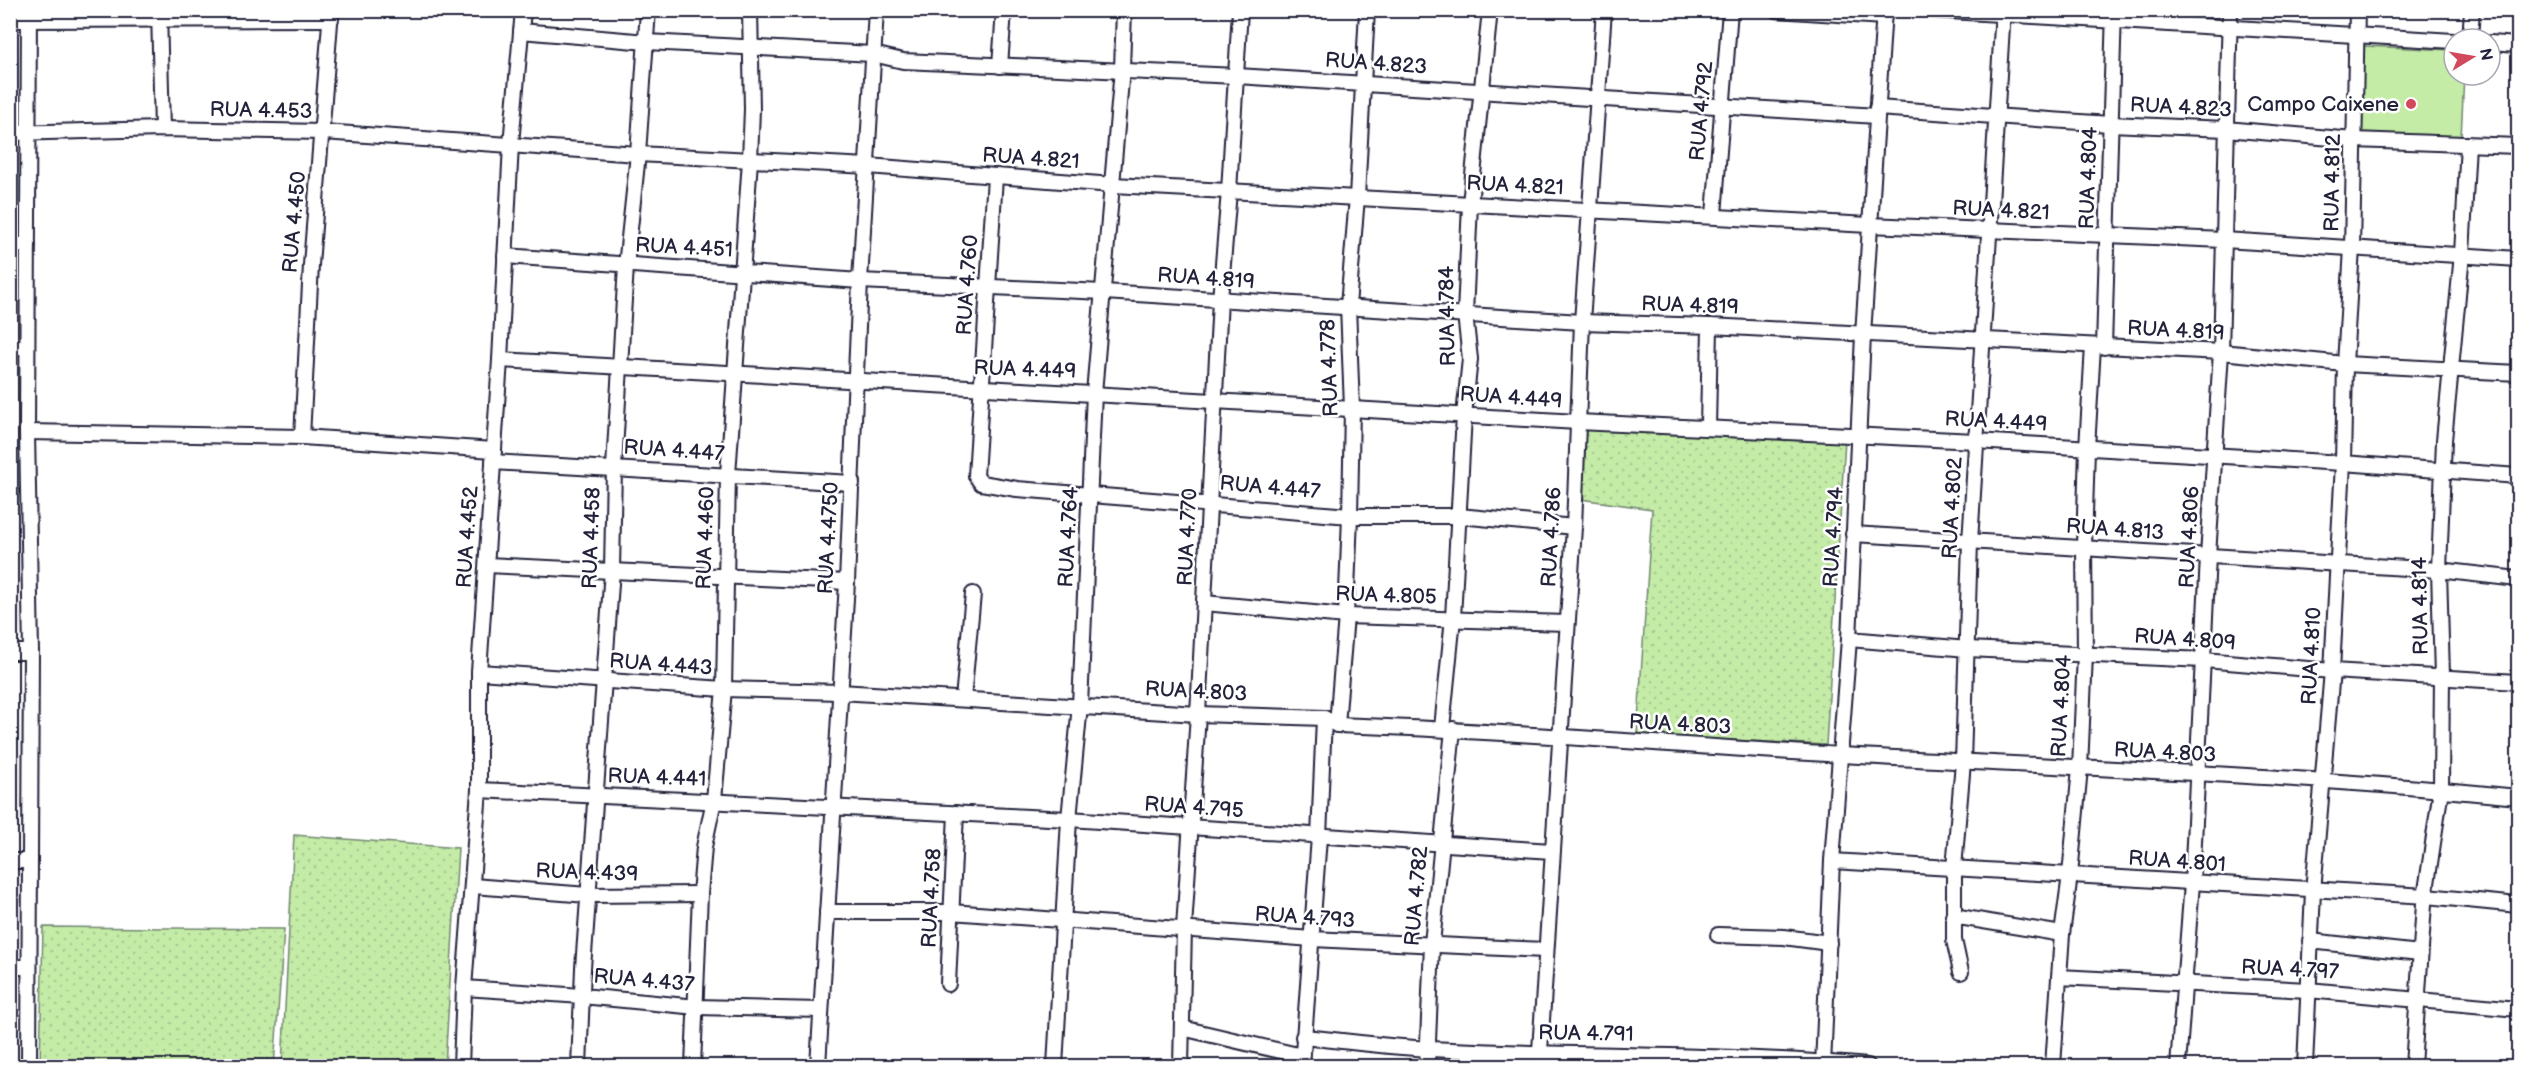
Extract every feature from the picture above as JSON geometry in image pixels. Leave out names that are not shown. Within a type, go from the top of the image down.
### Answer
[{"type":"street","name":"RUA 4.452","points":[[461,1066],[464,988],[479,790],[479,672],[500,360],[511,144],[523,10]]},
{"type":"street","name":"RUA 4.458","points":[[579,1066],[588,896],[612,570],[619,367],[648,10]]},
{"type":"street","name":"RUA 4.460","points":[[693,1066],[700,894],[704,847],[714,800],[724,689],[728,475],[750,160],[752,46],[750,10]]},
{"type":"street","name":"RUA 4.4750","points":[[818,1066],[847,582],[860,281],[876,10]]},
{"type":"street","points":[[1000,66],[1004,10]]},
{"type":"street","name":"RUA 4.764","points":[[1055,1066],[1069,819],[1080,705],[1094,393],[1113,185],[1124,10]]},
{"type":"street","name":"RUA 4.770","points":[[1180,1066],[1184,928],[1220,300],[1240,10]]},
{"type":"street","name":"RUA 4.778","points":[[1337,725],[1346,616],[1350,516],[1352,408],[1348,306],[1357,197],[1367,10]]},
{"type":"street","name":"RUA 4.784","points":[[1448,729],[1464,415],[1470,359],[1465,314],[1470,204],[1490,10]]},
{"type":"street","name":"RUA 4.786","points":[[1539,1060],[1552,851],[1562,738],[1574,527],[1582,322],[1604,10]]},
{"type":"street","name":"RUA 4.792","points":[[1714,215],[1730,10]]},
{"type":"street","points":[[1776,10],[1884,14]]},
{"type":"street","points":[[1932,10],[2114,16],[2229,29],[2442,40]]},
{"type":"street","name":"RUA 4.806","points":[[2178,1066],[2192,883],[2196,775],[2221,352],[2230,10]]},
{"type":"street","name":"RUA 4.812","points":[[2352,248],[2357,10]]},
{"type":"street","points":[[2471,27],[2472,10]]},
{"type":"street","name":"RUA 4.802","points":[[1961,972],[1954,940],[1954,868],[1963,762],[1970,542],[2003,13]]},
{"type":"street","name":"RUA 4.794","points":[[1823,1064],[1832,861],[1849,639],[1869,225],[1884,14]]},
{"type":"street","points":[[10,20],[29,15],[331,15]]},
{"type":"street","points":[[29,15],[27,347],[31,652],[29,1066]]},
{"type":"street","points":[[159,15],[162,129]]},
{"type":"street","name":"RUA 4.450","points":[[302,437],[311,266],[331,15]]},
{"type":"street","name":"RUA 4.804","points":[[2053,1066],[2062,934],[2070,875],[2079,768],[2085,654],[2084,547],[2087,448],[2099,347],[2107,236],[2114,16]]},
{"type":"street","name":"RUA 4.823","points":[[521,31],[647,42],[873,54],[903,61],[1122,69],[1723,105],[2226,129],[2354,140],[2518,146]]},
{"type":"street","points":[[2502,44],[2518,45]]},
{"type":"street","name":"RUA 4.453","points":[[10,133],[162,129],[323,132],[511,144]]},
{"type":"street","name":"RUA 4.821","points":[[511,144],[638,154],[868,166],[1113,185],[1869,225],[2224,240],[2518,259]]},
{"type":"street","name":"RUA 4.814","points":[[2413,1066],[2424,904],[2441,789],[2442,676],[2439,570],[2450,368],[2462,254],[2468,144]]},
{"type":"street","name":"RUA 4.760","points":[[977,467],[980,388],[995,177]]},
{"type":"street","points":[[10,245],[28,245]]},
{"type":"street","name":"RUA 4.810","points":[[2305,1066],[2313,891],[2332,671],[2352,248]]},
{"type":"street","name":"RUA 4.451","points":[[505,256],[860,281]]},
{"type":"street","name":"RUA 4.819","points":[[860,281],[1104,292],[1582,322],[1710,326],[2221,352],[2345,364],[2518,372]]},
{"type":"street","points":[[1708,428],[1710,326]]},
{"type":"street","points":[[10,347],[27,347]]},
{"type":"street","name":"RUA 4.449","points":[[500,360],[1578,422],[1976,441],[2518,476]]},
{"type":"street","name":"RUA 4.447","points":[[27,432],[302,437],[614,467],[852,483]]},
{"type":"street","name":"RUA 4.447","points":[[977,467],[976,479],[981,483],[1091,495],[1350,516],[1459,516],[1574,527]]},
{"type":"street","name":"RUA 4.813","points":[[1853,534],[2439,570],[2518,579]]},
{"type":"street","points":[[487,565],[847,582]]},
{"type":"street","points":[[963,699],[973,594]]},
{"type":"street","name":"RUA 4.805","points":[[1204,603],[1346,616],[1452,618],[1567,624]]},
{"type":"street","name":"RUA 4.809","points":[[1849,639],[1968,649],[2204,660],[2332,671],[2518,682]]},
{"type":"street","points":[[10,652],[31,652]]},
{"type":"street","name":"RUA 4.443","points":[[479,672],[724,689],[840,692]]},
{"type":"street","name":"RUA 4.803","points":[[840,692],[1198,714],[1324,718],[1337,725],[1448,729],[1839,755],[2322,781],[2518,797]]},
{"type":"street","points":[[1182,1028],[1302,1061],[1319,837],[1324,718]]},
{"type":"street","name":"RUA 4.782","points":[[1427,1066],[1432,944],[1448,729]]},
{"type":"street","name":"RUA 4.441","points":[[479,790],[834,807]]},
{"type":"street","name":"RUA 4.795","points":[[834,807],[1069,819],[1552,851]]},
{"type":"street","name":"RUA 4.758","points":[[948,984],[956,813]]},
{"type":"street","points":[[10,861],[29,861]]},
{"type":"street","name":"RUA 4.801","points":[[1832,861],[2427,896],[2518,905]]},
{"type":"street","name":"RUA 4.439","points":[[473,886],[588,896],[700,894]]},
{"type":"street","name":"RUA 4.793","points":[[827,912],[951,912],[1312,939],[1545,950]]},
{"type":"street","points":[[1953,916],[2062,934]]},
{"type":"street","points":[[1718,935],[1784,937],[1829,943]]},
{"type":"street","points":[[2310,941],[2420,953]]},
{"type":"street","points":[[10,967],[29,968]]},
{"type":"street","name":"RUA 4.797","points":[[2059,977],[2308,990],[2518,1009]]},
{"type":"street","name":"RUA 4.437","points":[[464,988],[697,1006],[821,1010]]},
{"type":"street","name":"RUA 4.791","points":[[1303,1037],[1539,1060],[1664,1060],[1868,1066]]},
{"type":"green space","name":"Campo Caixene","points":[[2363,46],[2442,49],[2442,87],[2463,87],[2461,138],[2359,133]]},
{"type":"green space","points":[[1586,428],[1845,439],[1826,745],[1637,735],[1652,509],[1580,499]]},
{"type":"green space","points":[[294,835],[458,848],[445,1066],[282,1066]]},
{"type":"green space","points":[[43,927],[284,929],[274,1066],[40,1066]]},
{"type":"place","name":"Campo Caixene","points":[[2411,104]]}]
